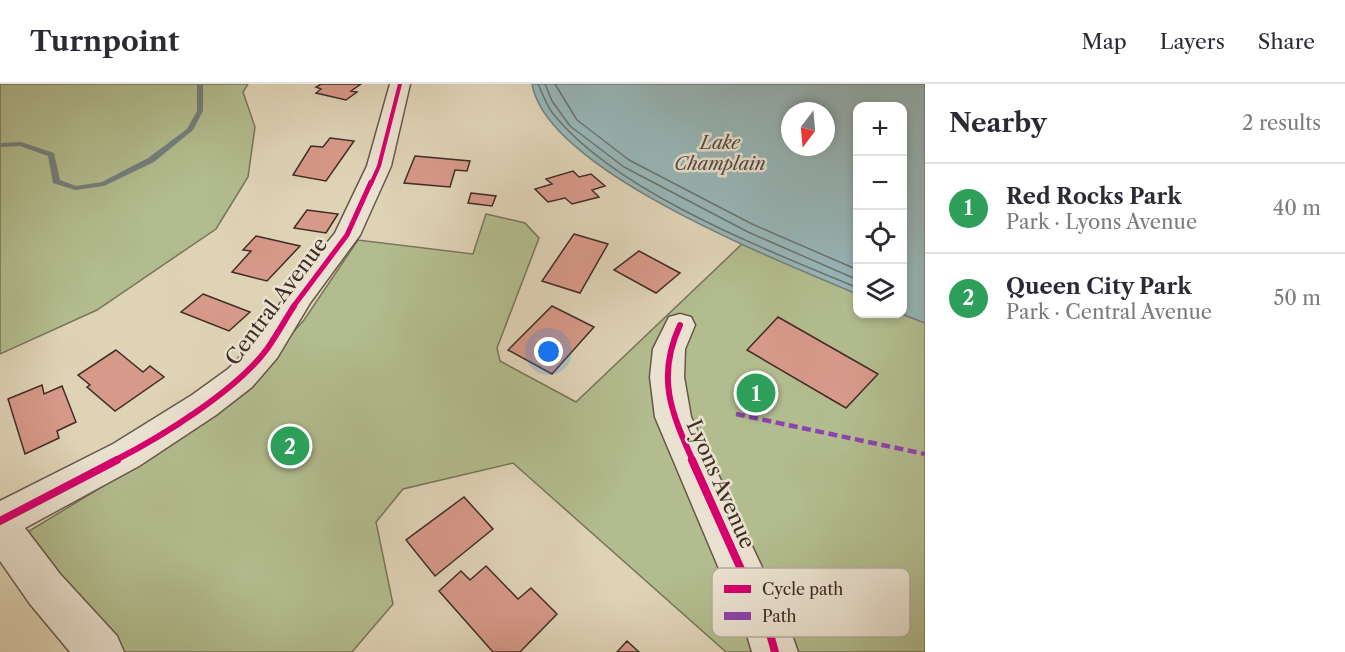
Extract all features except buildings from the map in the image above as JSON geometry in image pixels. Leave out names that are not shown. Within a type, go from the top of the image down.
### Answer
[{"type":"street","name":"Central Avenue","points":[[0,521],[126,455],[204,405],[240,378],[266,350],[298,297],[346,235],[379,166],[400,84]]},
{"type":"street","name":"Lyons Avenue","points":[[680,325],[669,349],[667,377],[673,417],[740,568]]},
{"type":"street","points":[[0,527],[45,589],[101,652]]},
{"type":"street","name":"Lyons Avenue","points":[[771,637],[775,652]]},
{"type":"green space","points":[[0,84],[248,84],[243,92],[255,127],[248,177],[216,229],[97,310],[0,354]]},
{"type":"green space","points":[[486,214],[525,223],[539,238],[497,348],[500,361],[576,402],[742,244],[853,292],[853,318],[907,318],[907,316],[925,323],[925,652],[726,652],[513,463],[403,489],[376,522],[393,604],[352,652],[124,652],[21,536],[120,476],[264,365],[304,320],[358,240],[473,254]]},
{"type":"water","name":"Lake Champlain","points":[[532,84],[925,84],[925,323],[907,316],[907,102],[853,102],[853,292],[776,260],[671,209],[621,180],[578,149],[547,117]]},
{"type":"waterway","points":[[0,145],[21,144],[51,155],[56,181],[75,188],[104,184],[151,160],[190,130],[200,111],[200,84]]},
{"type":"marked path","points":[[736,414],[925,454]]},
{"type":"cycle path","points":[[0,521],[126,455],[204,405],[240,378],[266,350],[299,297],[347,235],[379,166],[400,84]]},
{"type":"cycle path","points":[[680,325],[669,349],[667,377],[673,417],[740,568]]},
{"type":"cycle path","points":[[771,637],[775,652]]},
{"type":"place","name":"Red Rocks Park","points":[[756,393]]},
{"type":"place","name":"Queen City Park","points":[[290,446]]}]
